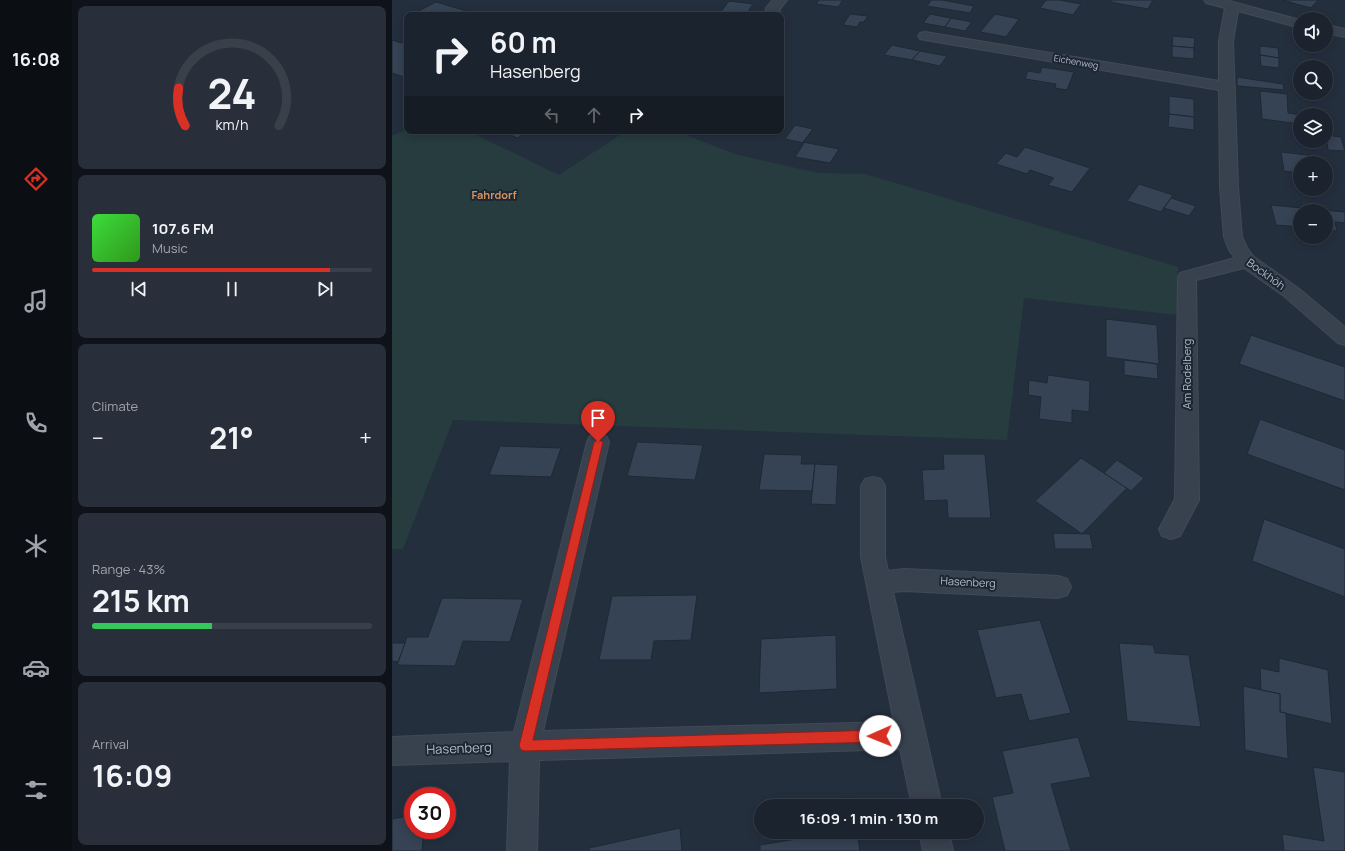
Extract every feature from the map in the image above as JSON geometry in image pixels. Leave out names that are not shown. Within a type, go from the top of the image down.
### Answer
[{"type":"street","points":[[772,12],[773,8],[780,0]]},
{"type":"street","points":[[1211,0],[1293,22]]},
{"type":"street","points":[[1228,87],[1226,41],[1232,6]]},
{"type":"street","points":[[1333,30],[1345,33]]},
{"type":"street","name":"Eichenweg","points":[[925,36],[1228,87]]},
{"type":"street","name":"Bockhöh","points":[[1228,87],[1229,188],[1233,237],[1238,250],[1247,261],[1291,292],[1345,338]]},
{"type":"street","name":"Am Rodelberg","points":[[1171,529],[1187,500],[1187,277],[1216,268],[1247,261]]},
{"type":"street","points":[[522,851],[525,746],[598,442]]},
{"type":"street","points":[[873,486],[873,558],[925,799]]},
{"type":"street","name":"Hasenberg","points":[[878,583],[904,580],[1058,587]]},
{"type":"street","name":"Hasenberg","points":[[392,751],[911,735]]},
{"type":"street","points":[[935,839],[938,851]]},
{"type":"green space","points":[[404,130],[404,134],[474,134],[559,175],[621,134],[684,134],[735,154],[818,173],[865,174],[1178,267],[1177,315],[1024,298],[1007,440],[453,420],[403,549],[392,549],[392,136]]},
{"type":"building","points":[[819,0],[843,0],[838,7],[816,4]]},
{"type":"building","points":[[931,0],[942,0],[974,6],[970,13],[927,6]]},
{"type":"building","points":[[1046,0],[1060,0],[1081,4],[1073,15],[1040,8]]},
{"type":"building","points":[[1112,0],[1153,0],[1148,9],[1110,2]]},
{"type":"building","points":[[1282,0],[1318,0],[1311,8]]},
{"type":"building","points":[[729,1],[753,4],[748,12],[721,12]]},
{"type":"building","points":[[436,2],[470,12],[417,12]]},
{"type":"building","points":[[850,14],[868,16],[864,22],[860,22],[857,27],[843,25]]},
{"type":"building","points":[[930,14],[951,18],[945,27],[923,23]]},
{"type":"building","points":[[995,14],[1019,19],[1006,37],[980,32]]},
{"type":"building","points":[[951,18],[972,22],[965,31],[945,27]]},
{"type":"building","points":[[1173,36],[1195,38],[1194,48],[1172,46]]},
{"type":"building","points":[[392,40],[401,43],[404,42],[404,77],[392,73]]},
{"type":"building","points":[[892,45],[920,51],[912,60],[884,55]]},
{"type":"building","points":[[1172,46],[1194,48],[1194,59],[1172,57]]},
{"type":"building","points":[[1260,46],[1278,48],[1279,58],[1260,55]]},
{"type":"building","points":[[920,51],[947,56],[940,66],[912,60]]},
{"type":"building","points":[[1260,55],[1279,58],[1279,68],[1261,66]]},
{"type":"building","points":[[1042,67],[1074,72],[1067,90],[1055,88],[1056,84],[1025,79],[1028,71],[1040,73]]},
{"type":"building","points":[[1237,77],[1283,84],[1284,90],[1237,86]]},
{"type":"building","points":[[1260,91],[1287,94],[1288,113],[1293,114],[1293,123],[1262,119]]},
{"type":"building","points":[[1169,96],[1194,99],[1194,117],[1169,114]]},
{"type":"building","points":[[1169,114],[1194,117],[1194,130],[1168,127]]},
{"type":"building","points":[[795,125],[813,129],[803,142],[839,149],[830,163],[795,157],[804,143],[785,139]]},
{"type":"building","points":[[509,134],[524,134],[517,138]]},
{"type":"building","points":[[1333,136],[1341,137],[1345,151],[1328,150],[1328,148],[1333,148]]},
{"type":"building","points":[[1025,147],[1090,168],[1072,192],[1048,185],[1054,178],[1030,170],[1027,174],[996,164],[1006,153],[1017,157]]},
{"type":"building","points":[[1281,152],[1308,155],[1293,156],[1293,172],[1284,171]]},
{"type":"building","points":[[1139,184],[1173,195],[1161,212],[1127,201]]},
{"type":"building","points":[[1171,198],[1196,206],[1189,216],[1164,208]]},
{"type":"building","points":[[1271,205],[1293,207],[1293,226],[1276,225]]},
{"type":"building","points":[[1333,211],[1345,212],[1345,223],[1335,222],[1337,231],[1333,231]]},
{"type":"building","points":[[1106,319],[1157,325],[1159,364],[1106,357]]},
{"type":"building","points":[[1251,335],[1345,367],[1345,401],[1239,364]]},
{"type":"building","points":[[1124,360],[1157,364],[1158,379],[1124,375]]},
{"type":"building","points":[[1048,375],[1090,381],[1089,412],[1072,410],[1072,423],[1039,419],[1041,397],[1028,395],[1029,380],[1047,383]]},
{"type":"building","points":[[1260,419],[1345,450],[1345,490],[1247,454]]},
{"type":"building","points":[[637,442],[703,445],[695,480],[627,476]]},
{"type":"building","points":[[500,446],[561,448],[551,477],[489,475]]},
{"type":"building","points":[[764,454],[802,455],[801,464],[815,464],[812,491],[759,490]]},
{"type":"building","points":[[943,454],[985,454],[991,518],[948,518],[947,500],[924,501],[922,470],[944,469]]},
{"type":"building","points":[[1081,458],[1127,488],[1082,534],[1035,501]]},
{"type":"building","points":[[1117,460],[1144,478],[1131,491],[1104,473]]},
{"type":"building","points":[[815,464],[838,465],[836,505],[811,504]]},
{"type":"building","points":[[1264,519],[1345,549],[1345,597],[1252,561]]},
{"type":"building","points":[[1053,533],[1090,534],[1093,549],[1055,549]]},
{"type":"building","points":[[697,595],[691,640],[654,641],[651,660],[599,660],[612,596]]},
{"type":"building","points":[[442,598],[523,599],[510,642],[463,641],[455,666],[397,665],[407,637],[428,637]]},
{"type":"building","points":[[1040,620],[1071,713],[1029,721],[1021,694],[996,698],[977,630]]},
{"type":"building","points":[[836,635],[837,689],[759,693],[761,639]]},
{"type":"building","points":[[392,643],[405,643],[398,662],[392,661]]},
{"type":"building","points":[[1119,643],[1153,645],[1155,653],[1189,655],[1201,727],[1127,721]]},
{"type":"building","points":[[1279,658],[1328,670],[1332,724],[1280,712],[1280,694],[1261,690],[1260,668],[1279,672]]},
{"type":"building","points":[[1243,686],[1280,694],[1280,712],[1286,713],[1288,759],[1245,750]]},
{"type":"building","points":[[1078,737],[1091,777],[1051,784],[1071,851],[1005,851],[992,797],[1013,793],[1002,751]]},
{"type":"building","points":[[1313,767],[1345,772],[1345,851],[1284,851],[1282,834],[1324,841]]},
{"type":"building","points":[[852,797],[852,799],[841,799]]},
{"type":"building","points":[[404,817],[404,839],[423,839],[422,851],[392,851],[392,819]]},
{"type":"building","points":[[680,828],[682,851],[589,851],[589,848]]},
{"type":"building","points":[[796,839],[858,839],[860,851],[760,851],[760,845]]},
{"type":"district","name":"Fahrdorf","points":[[494,195]]},
{"type":"route","points":[[598,442],[525,746],[880,736]]}]
